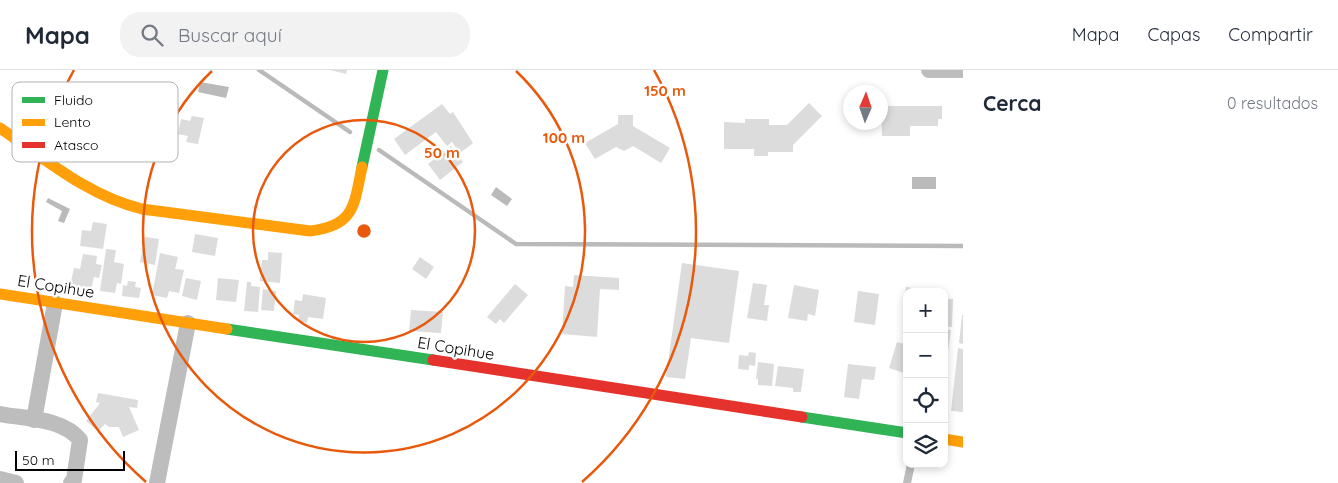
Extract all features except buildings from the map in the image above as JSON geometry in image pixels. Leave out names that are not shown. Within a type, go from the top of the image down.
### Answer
[{"type":"main road","points":[[50,162],[94,192],[121,204],[142,209],[323,230],[343,223],[354,207],[383,70]]},
{"type":"main road","points":[[0,128],[12,136]]},
{"type":"main road","name":"El Copihue","points":[[0,294],[903,432]]},
{"type":"main road","points":[[948,440],[963,442]]},
{"type":"street","points":[[929,70],[963,70]]},
{"type":"street","points":[[34,420],[55,303]]},
{"type":"street","points":[[157,483],[188,323]]},
{"type":"street","points":[[0,414],[64,426],[74,432],[80,440],[74,480],[71,483]]},
{"type":"street","points":[[0,479],[16,483]]},
{"type":"lane","points":[[907,483],[910,468]]},
{"type":"shaded area","points":[[200,82],[229,87],[226,98],[198,92]]},
{"type":"shaded area","points":[[912,177],[936,177],[936,189],[912,189]]},
{"type":"shaded area","points":[[496,187],[512,199],[507,206],[491,195]]},
{"type":"shaded area","points":[[48,198],[70,209],[64,223],[58,221],[62,211],[46,202]]},
{"type":"waterway","points":[[259,70],[350,132]]},
{"type":"waterway","points":[[379,150],[516,244],[963,246]]},
{"type":"traffic: fast","points":[[362,167],[383,70]]},
{"type":"traffic: fast","points":[[227,329],[433,360]]},
{"type":"traffic: fast","points":[[802,417],[903,432]]},
{"type":"traffic: slow","points":[[0,128],[12,137]]},
{"type":"traffic: slow","points":[[47,162],[103,195],[142,209],[310,231],[325,228],[344,219],[354,203],[362,167]]},
{"type":"traffic: slow","points":[[0,294],[227,329]]},
{"type":"traffic: slow","points":[[948,440],[963,442]]},
{"type":"traffic: jam","points":[[433,360],[802,417]]}]
